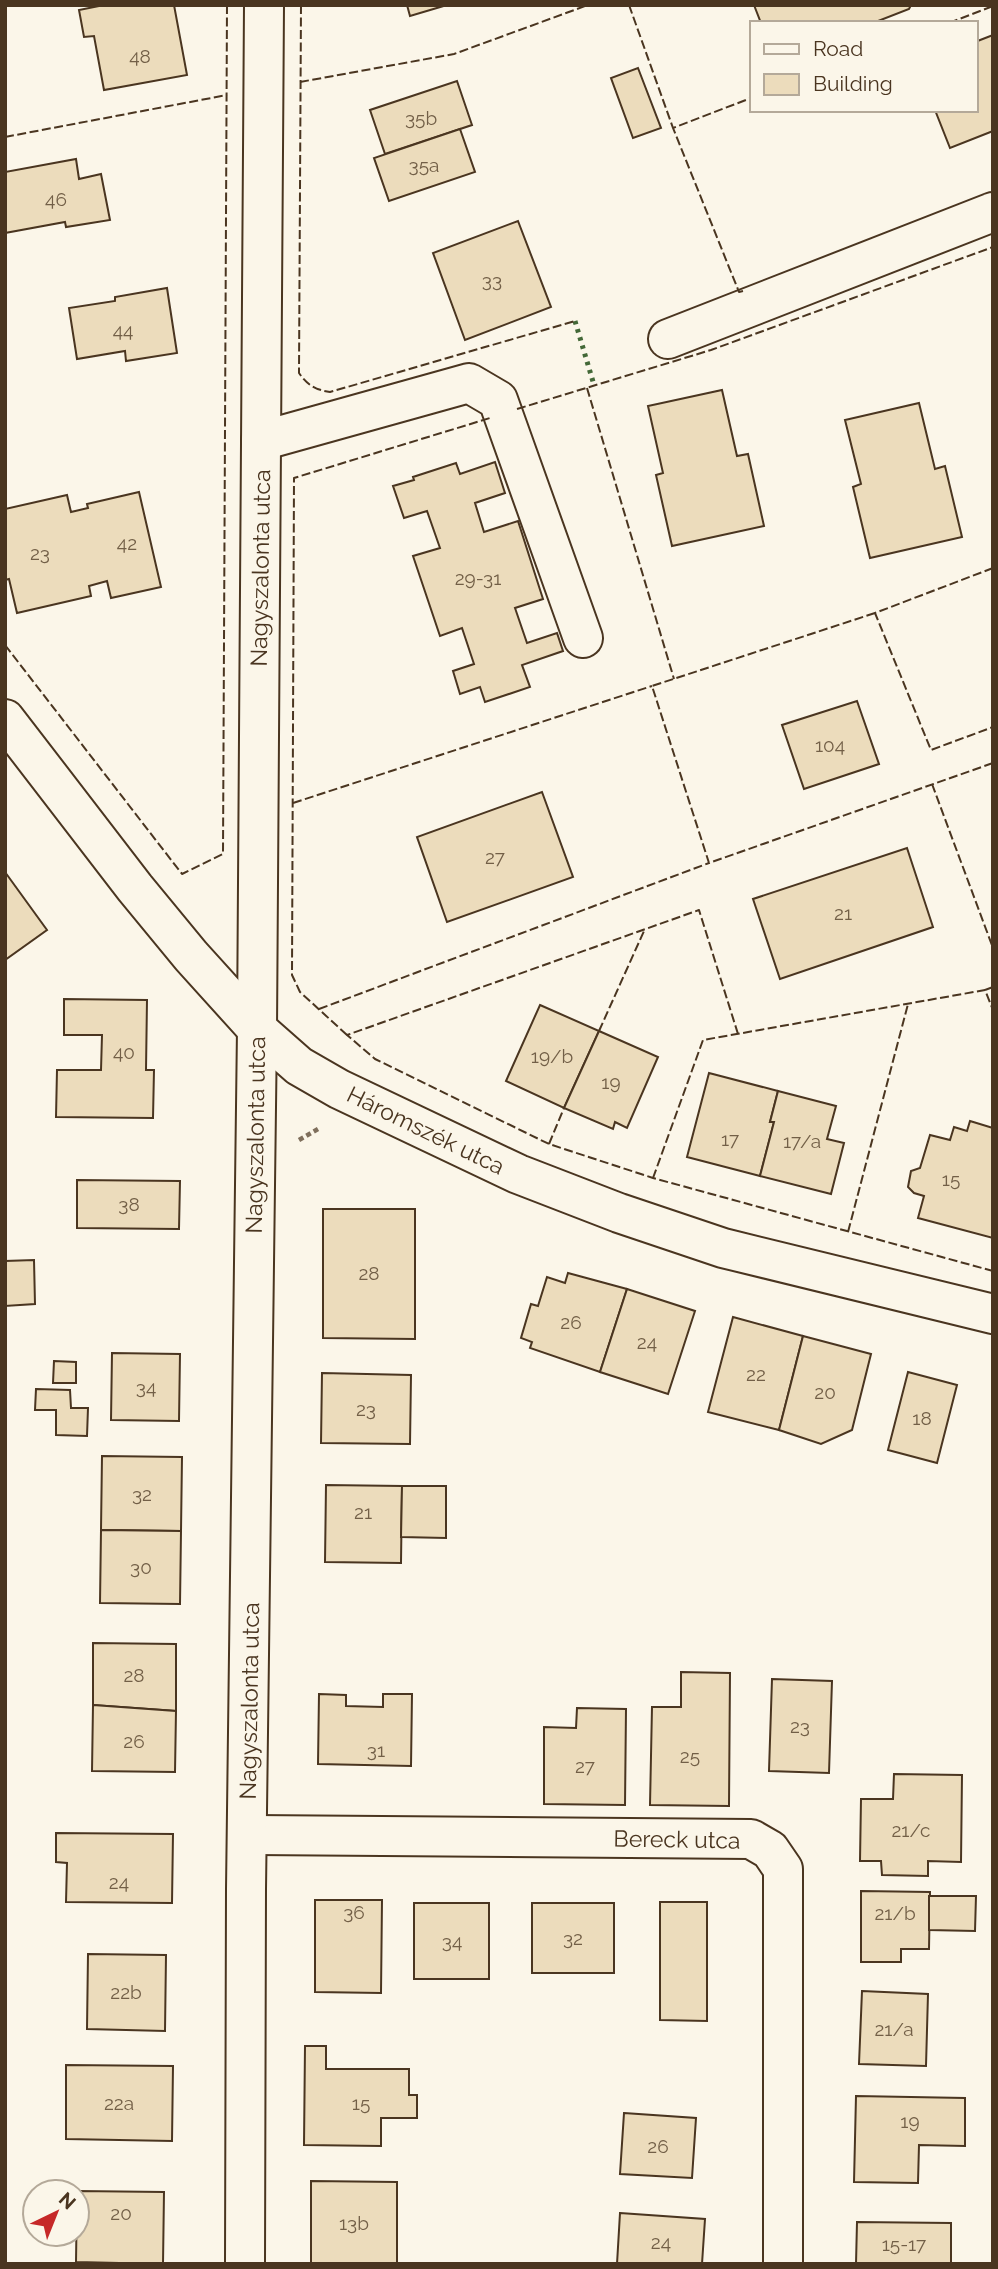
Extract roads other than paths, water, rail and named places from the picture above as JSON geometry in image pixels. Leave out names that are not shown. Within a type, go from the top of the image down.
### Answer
[{"type":"street","name":"Nagyszalonta utca","points":[[245,2264],[264,5]]},
{"type":"street","points":[[668,339],[993,212]]},
{"type":"street","points":[[261,441],[469,383],[498,400],[583,638]]},
{"type":"street","name":"Háromszék utca","points":[[5,719],[191,957],[257,1028],[299,1066],[518,1174],[619,1213],[723,1248],[993,1314]]},
{"type":"street","name":"Bereck utca","points":[[247,1835],[751,1839],[770,1850],[783,1868],[783,2264]]}]
